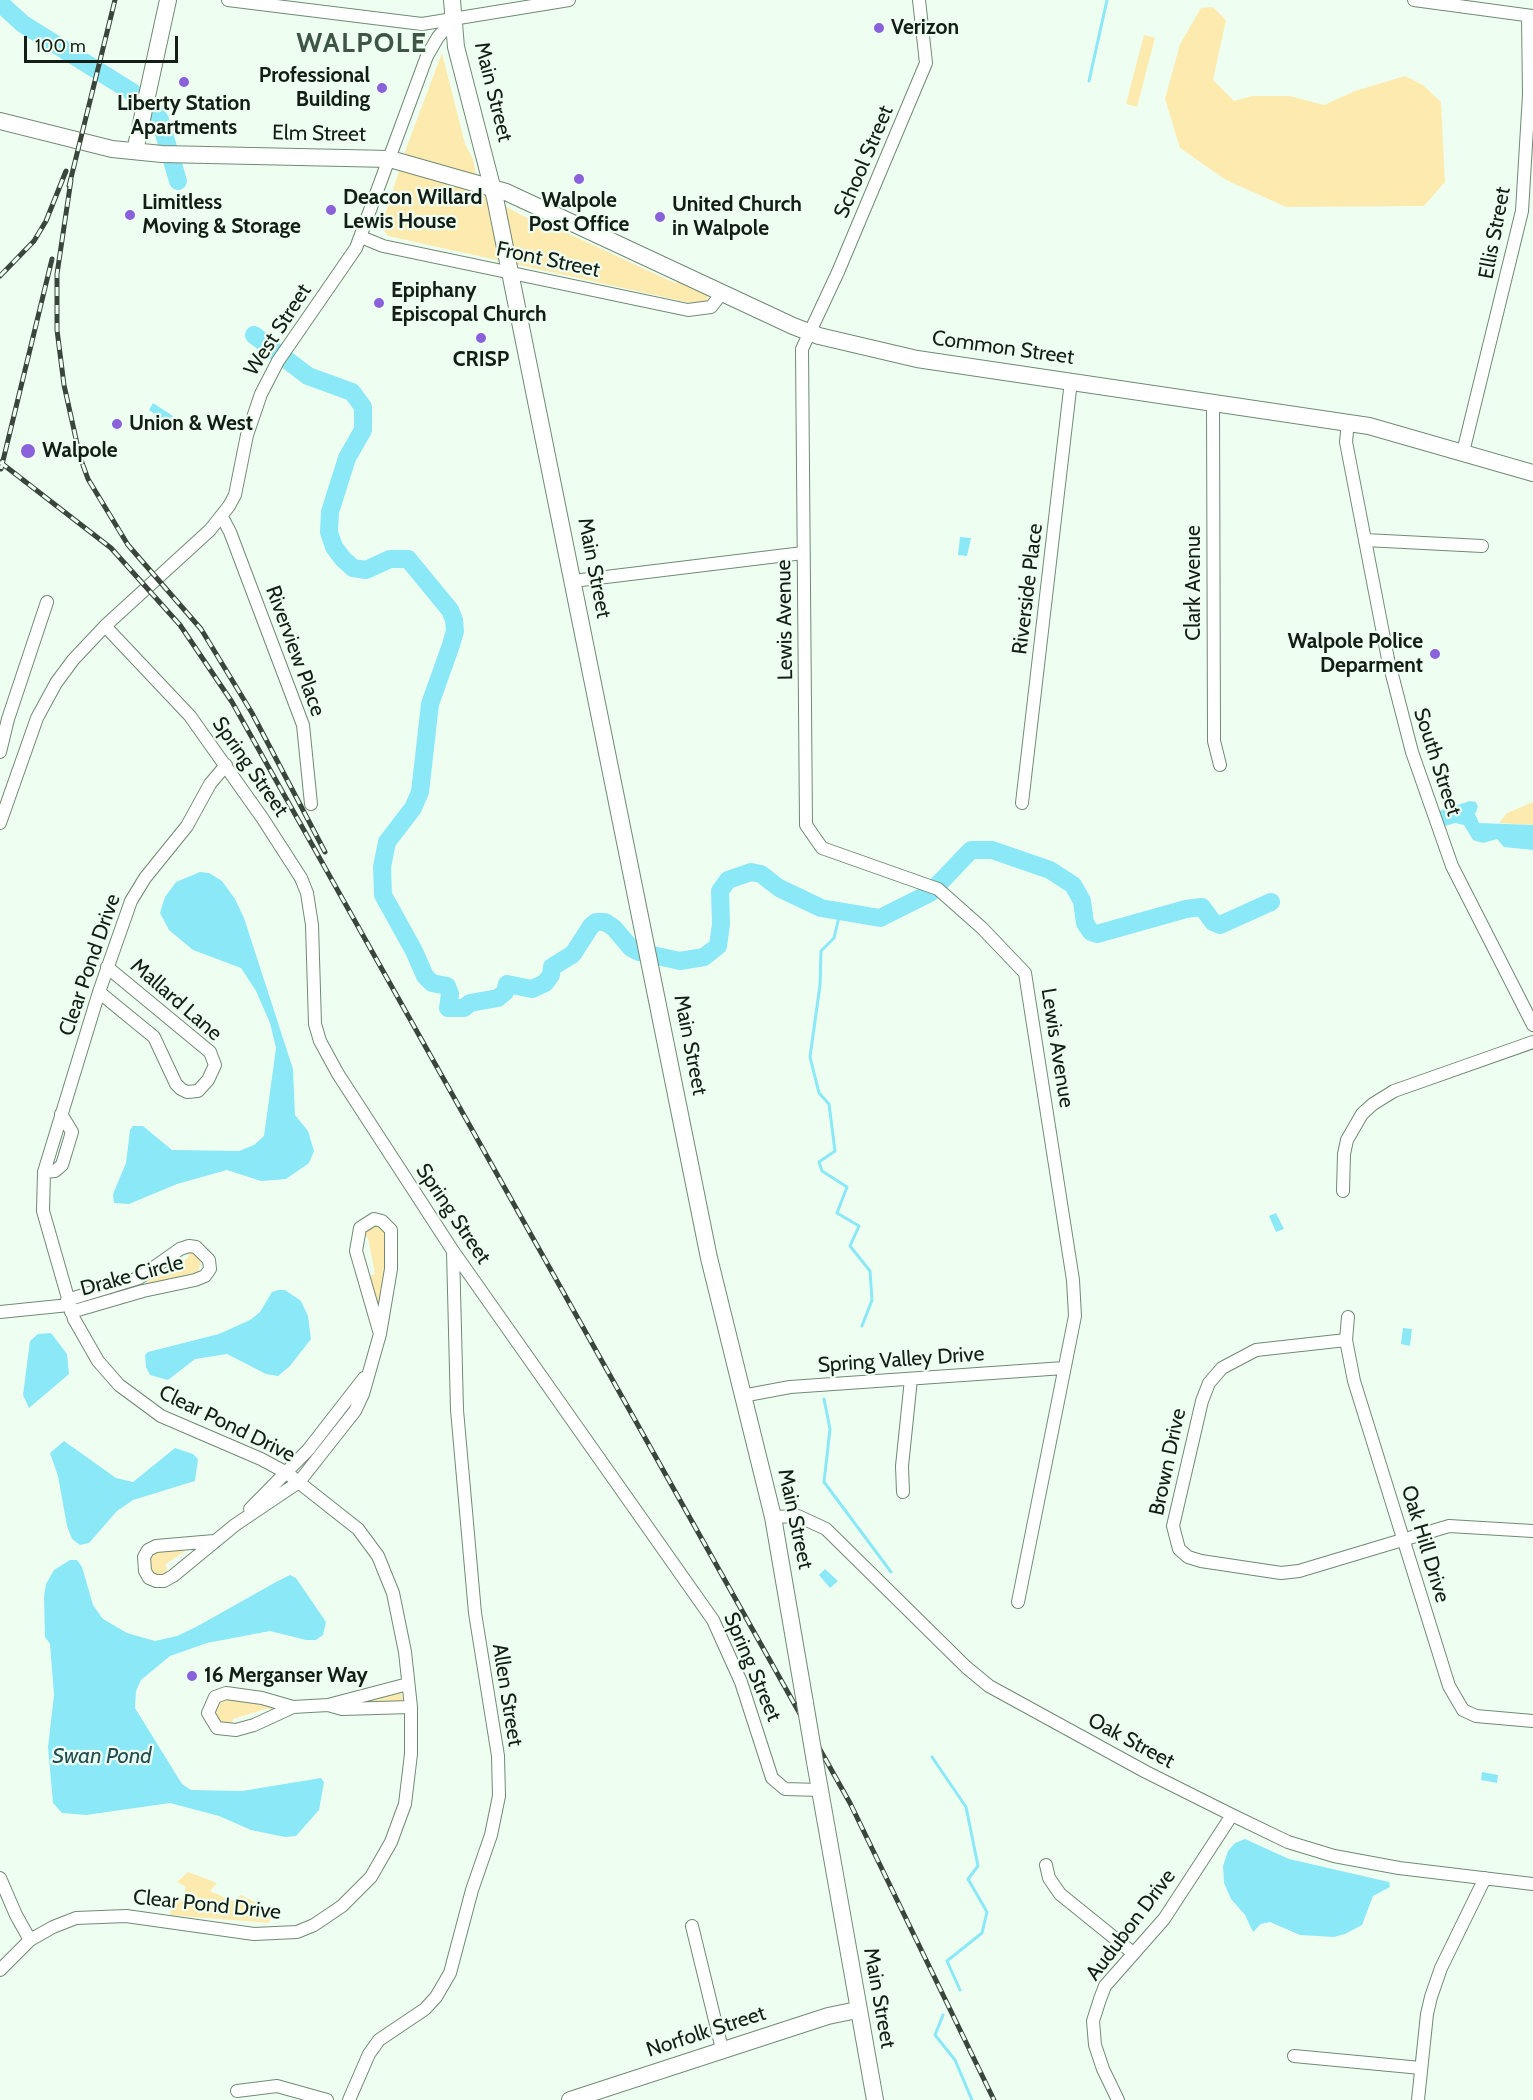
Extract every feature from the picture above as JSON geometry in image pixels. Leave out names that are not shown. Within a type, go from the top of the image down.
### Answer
[{"type":"main road","points":[[135,152],[145,94],[168,0]]},
{"type":"main road","name":"Main Street","points":[[452,0],[456,47],[492,187],[510,272],[652,965],[709,1258],[772,1517],[857,2010],[875,2100]]},
{"type":"main road","name":"Elm Street","points":[[0,121],[97,146],[135,152],[390,159],[492,187]]},
{"type":"main road","name":"Common Street","points":[[492,187],[808,332],[870,350],[917,359],[1348,422],[1401,434],[1526,471]]},
{"type":"main road","name":"Norfolk Street","points":[[570,2100],[596,2096],[722,2049],[828,2016],[857,2010]]},
{"type":"street","points":[[228,0],[422,24],[569,0]]},
{"type":"street","name":"School Street","points":[[808,332],[838,272],[926,63],[919,0]]},
{"type":"street","points":[[1414,0],[1531,16]]},
{"type":"street","name":"Ellis Street","points":[[1463,452],[1522,211],[1531,16]]},
{"type":"street","name":"West Street","points":[[0,823],[45,702],[73,660],[105,626],[222,517],[235,495],[255,408],[278,361],[361,237],[427,56],[438,37],[455,18]]},
{"type":"street","name":"Front Street","points":[[361,237],[383,246],[688,310],[711,307],[722,293]]},
{"type":"street","name":"Lewis Avenue","points":[[808,332],[802,349],[801,365],[806,825],[822,848],[934,887],[982,928],[1025,973],[1073,1280],[1075,1316],[1018,1602]]},
{"type":"street","name":"Riverside Place","points":[[1022,803],[1071,381]]},
{"type":"street","name":"Clark Avenue","points":[[1213,401],[1214,741],[1220,765]]},
{"type":"street","name":"South Street","points":[[1348,422],[1346,442],[1396,698],[1417,769],[1452,866],[1533,1025]]},
{"type":"street","name":"Riverview Place","points":[[222,517],[230,531],[303,725],[311,804]]},
{"type":"street","points":[[1365,540],[1482,546]]},
{"type":"street","points":[[573,581],[803,553]]},
{"type":"street","points":[[0,752],[8,719],[47,602]]},
{"type":"street","name":"Spring Street","points":[[105,626],[190,716],[291,860],[307,893],[314,946],[313,1011],[320,1041],[344,1083],[453,1251],[713,1620],[741,1682],[772,1778],[785,1789],[819,1790]]},
{"type":"street","name":"Clear Pond Drive","points":[[0,1970],[30,1940],[52,1927],[76,1918],[101,1915],[262,1934],[297,1932],[331,1915],[356,1894],[374,1873],[398,1824],[408,1783],[411,1707],[405,1652],[393,1593],[378,1556],[358,1529],[287,1473],[261,1459],[174,1423],[129,1395],[98,1360],[69,1306],[43,1211],[44,1172],[61,1114],[107,967],[138,889],[187,826],[210,784],[226,765]]},
{"type":"street","name":"Mallard Lane","points":[[99,992],[154,1037],[176,1084],[181,1089],[187,1092],[198,1090],[208,1080],[215,1065],[210,1052],[169,1021],[137,990],[107,967]]},
{"type":"street","points":[[1343,1191],[1344,1154],[1347,1140],[1362,1114],[1373,1104],[1394,1091],[1533,1042]]},
{"type":"street","points":[[214,1541],[156,1546],[148,1550],[144,1557],[145,1571],[149,1578],[164,1581],[235,1525],[299,1482],[355,1411],[363,1394],[380,1334],[391,1269],[393,1238],[387,1225],[375,1220],[360,1228],[356,1251],[380,1334]]},
{"type":"street","name":"Drake Circle","points":[[189,1246],[196,1247],[209,1260],[210,1269],[205,1276],[69,1306],[139,1278],[180,1249],[189,1246]]},
{"type":"street","name":"Allen Street","points":[[349,2100],[369,2054],[379,2040],[425,2009],[436,1997],[450,1973],[472,1890],[492,1835],[499,1796],[498,1756],[475,1613],[457,1410],[453,1251]]},
{"type":"street","points":[[139,1278],[143,1291]]},
{"type":"street","points":[[0,1312],[69,1306]]},
{"type":"street","name":"Oak Hill Drive","points":[[1348,1317],[1346,1340],[1354,1381],[1449,1686],[1463,1710],[1476,1716],[1533,1721]]},
{"type":"street","name":"Brown Drive","points":[[1346,1340],[1256,1350],[1222,1368],[1209,1383],[1173,1526],[1174,1537],[1179,1549],[1188,1557],[1281,1573],[1323,1564],[1402,1538],[1449,1526],[1533,1531]]},
{"type":"street","name":"Spring Valley Drive","points":[[742,1396],[790,1387],[1064,1368]]},
{"type":"street","points":[[235,1525],[309,1450],[368,1372]]},
{"type":"street","points":[[903,1492],[902,1466],[912,1379]]},
{"type":"street","name":"Oak Street","points":[[772,1517],[798,1515],[826,1528],[966,1667],[989,1686],[1146,1772],[1232,1815],[1288,1842],[1334,1856],[1399,1868],[1533,1884]]},
{"type":"street","points":[[293,1707],[273,1700],[226,1693],[215,1697],[208,1713],[217,1728],[236,1730],[254,1725],[293,1707],[328,1705],[408,1684]]},
{"type":"street","points":[[328,1705],[342,1709],[411,1707]]},
{"type":"street","name":"Audubon Drive","points":[[1118,2100],[1099,2058],[1093,2021],[1105,1986],[1164,1919],[1232,1815]]},
{"type":"street","points":[[1046,1865],[1049,1878],[1060,1894],[1133,1953]]},
{"type":"street","points":[[1418,2100],[1431,1997],[1442,1968],[1485,1878]]},
{"type":"street","points":[[1,1883],[30,1940]]},
{"type":"street","points":[[692,1926],[722,2049]]},
{"type":"street","points":[[1294,2056],[1421,2068]]},
{"type":"street","points":[[237,2091],[278,2086],[327,2100]]},
{"type":"shaded area","points":[[1213,7],[1226,20],[1213,80],[1234,101],[1252,96],[1290,96],[1324,105],[1355,91],[1405,76],[1423,85],[1441,102],[1445,182],[1424,206],[1286,207],[1226,180],[1180,148],[1165,99],[1180,44],[1201,8]]},
{"type":"shaded area","points":[[1144,35],[1155,38],[1137,107],[1126,104]]},
{"type":"shaded area","points":[[442,53],[465,144],[473,159],[480,193],[548,229],[554,227],[675,283],[679,281],[708,296],[706,303],[700,305],[388,236],[381,227],[407,146]]},
{"type":"shaded area","points":[[1533,802],[1533,825],[1499,823],[1507,813]]},
{"type":"shaded area","points":[[376,1223],[386,1233],[383,1298],[379,1302],[374,1301],[365,1277],[375,1274],[368,1238],[362,1233]]},
{"type":"shaded area","points":[[189,1247],[202,1257],[198,1272],[149,1284],[146,1279],[158,1267],[160,1276],[188,1258]]},
{"type":"shaded area","points":[[194,1545],[166,1564],[167,1573],[164,1576],[152,1574],[148,1566],[152,1551]]},
{"type":"shaded area","points":[[400,1691],[403,1699],[399,1703],[342,1703]]},
{"type":"shaded area","points":[[228,1697],[284,1707],[269,1716],[269,1708],[233,1719],[231,1727],[224,1727],[213,1717],[215,1702]]},
{"type":"shaded area","points":[[188,1872],[217,1883],[210,1891],[232,1901],[241,1895],[264,1907],[271,1917],[269,1923],[170,1915],[173,1898],[182,1900],[186,1887],[177,1882]]},
{"type":"water","points":[[153,403],[173,416],[168,423],[149,410]]},
{"type":"water","points":[[960,537],[971,538],[967,556],[958,555]]},
{"type":"water","points":[[1470,801],[1476,802],[1478,807],[1475,814],[1479,823],[1533,825],[1533,850],[1504,847],[1497,839],[1483,843],[1473,840],[1464,825],[1455,823],[1445,826],[1439,811]]},
{"type":"water","points":[[200,872],[209,873],[222,881],[235,899],[244,918],[293,1069],[295,1115],[308,1131],[314,1151],[309,1163],[286,1179],[261,1181],[227,1170],[177,1184],[129,1204],[114,1203],[113,1194],[126,1163],[130,1130],[133,1126],[143,1126],[172,1150],[239,1151],[254,1145],[264,1136],[276,1048],[270,1023],[256,991],[241,968],[193,950],[169,930],[160,913],[165,897],[176,882]]},
{"type":"water","points":[[1276,1213],[1284,1229],[1276,1232],[1269,1216]]},
{"type":"water","points":[[285,1290],[301,1301],[308,1316],[311,1339],[290,1366],[278,1376],[266,1374],[227,1354],[195,1359],[168,1380],[150,1375],[146,1367],[145,1355],[148,1352],[219,1334],[250,1320],[260,1312],[272,1292]]},
{"type":"water","points":[[1403,1328],[1412,1329],[1410,1346],[1401,1344]]},
{"type":"water","points":[[51,1333],[67,1354],[69,1374],[29,1408],[23,1395],[30,1341],[38,1334]]},
{"type":"water","points":[[64,1441],[116,1478],[133,1482],[175,1448],[193,1454],[198,1459],[195,1481],[133,1500],[117,1511],[89,1543],[80,1545],[72,1539],[67,1526],[58,1476],[50,1453]]},
{"type":"water","name":"Swan Pond","points":[[70,1560],[77,1560],[82,1567],[93,1605],[103,1619],[127,1633],[155,1641],[177,1636],[196,1627],[290,1575],[296,1578],[326,1622],[323,1635],[316,1640],[306,1640],[270,1631],[207,1643],[170,1656],[141,1680],[136,1691],[135,1708],[182,1784],[191,1790],[242,1791],[321,1778],[324,1782],[319,1810],[296,1836],[285,1837],[251,1830],[219,1816],[170,1803],[86,1815],[62,1813],[53,1803],[48,1747],[54,1695],[50,1644],[45,1637],[44,1596],[46,1584],[54,1570]]},
{"type":"water","points":[[825,1569],[838,1581],[830,1588],[819,1575]]},
{"type":"water","points":[[1482,1772],[1498,1775],[1497,1783],[1481,1780]]},
{"type":"water","points":[[1245,1839],[1289,1859],[1389,1882],[1390,1887],[1373,1896],[1362,1925],[1345,1934],[1334,1937],[1300,1935],[1270,1922],[1261,1924],[1253,1932],[1245,1915],[1231,1899],[1224,1883],[1223,1866],[1228,1851],[1235,1843]]},
{"type":"waterway","points":[[1089,81],[1107,0]]},
{"type":"waterway","points":[[0,3],[23,24],[132,92],[153,109],[160,120],[178,181]]},
{"type":"waterway","points":[[254,335],[308,376],[352,392],[363,407],[363,430],[347,458],[330,512],[329,532],[334,547],[353,568],[366,570],[390,559],[408,559],[450,610],[454,620],[455,631],[430,704],[420,792],[413,808],[387,842],[382,867],[383,895],[425,976],[432,983],[447,986],[450,994],[448,1008],[464,1008],[470,1003],[498,998],[505,992],[507,984],[532,989],[545,983],[551,975],[552,967],[573,954],[596,922],[605,922],[614,928],[631,948],[639,952],[680,961],[704,957],[718,946],[721,924],[720,891],[728,880],[751,872],[761,874],[779,888],[821,908],[880,918],[930,893],[971,850],[992,850],[1050,870],[1073,885],[1082,901],[1085,923],[1091,932],[1097,934],[1186,909],[1202,907],[1213,922],[1220,925],[1271,902]]},
{"type":"waterway","points":[[840,913],[834,938],[821,951],[820,985],[810,1057],[819,1093],[829,1104],[835,1151],[819,1162],[822,1171],[847,1187],[837,1213],[859,1226],[850,1246],[870,1271],[872,1300],[862,1326]]},
{"type":"waterway","points":[[824,1399],[830,1429],[824,1482],[891,1572]]},
{"type":"waterway","points":[[932,1757],[966,1807],[978,1866],[968,1879],[987,1912],[982,1933],[947,1961],[960,1990]]},
{"type":"waterway","points":[[943,2015],[935,2035],[955,2060],[972,2100]]},
{"type":"railway","points":[[69,186],[115,0]]},
{"type":"railway","points":[[0,276],[34,241],[46,221],[66,171]]},
{"type":"railway","points":[[71,180],[57,274],[57,330],[64,385],[80,457],[88,479],[128,545],[201,629],[252,713],[325,852]]},
{"type":"railway","points":[[1,469],[52,259]]},
{"type":"railway","points":[[0,462],[111,548],[180,625],[232,702],[850,1803],[994,2100]]},
{"type":"place","name":"Verizon","points":[[879,28]]},
{"type":"place","name":"Liberty Station Apartments","points":[[184,82]]},
{"type":"place","name":"Professional Building","points":[[382,88]]},
{"type":"place","name":"Walpole Post Office","points":[[579,179]]},
{"type":"place","name":"Deacon Willard Lewis House","points":[[331,210]]},
{"type":"place","name":"Limitless Moving & Storage","points":[[130,215]]},
{"type":"place","name":"United Church in Walpole","points":[[660,217]]},
{"type":"place","name":"Epiphany Episcopal Church","points":[[379,303]]},
{"type":"place","name":"CRISP","points":[[481,338]]},
{"type":"place","name":"Union & West","points":[[117,424]]},
{"type":"place","name":"Walpole","points":[[28,451]]},
{"type":"place","name":"Walpole Police Deparment","points":[[1435,654]]},
{"type":"place","name":"16 Merganser Way","points":[[192,1676]]},
{"type":"district","name":"WALPOLE","points":[[362,44]]}]
